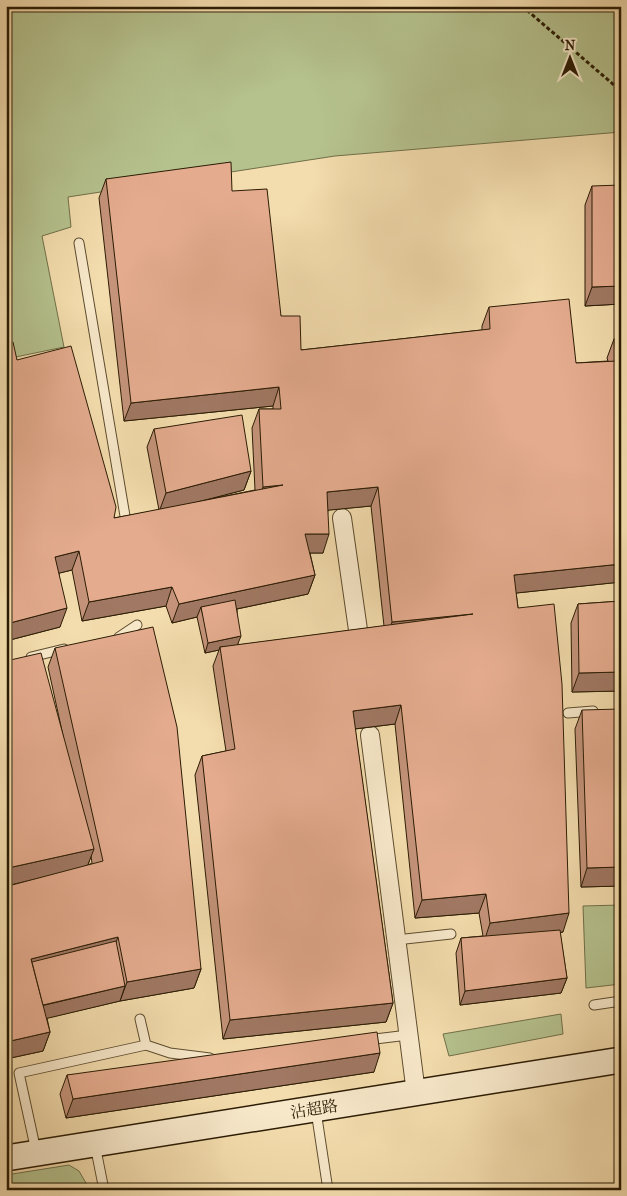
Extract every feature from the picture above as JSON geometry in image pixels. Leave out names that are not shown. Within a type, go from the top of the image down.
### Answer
[{"type":"street","points":[[342,518],[360,644]]},
{"type":"street","points":[[370,735],[416,1093]]},
{"type":"street","name":"沾超路","points":[[6,1158],[621,1060]]},
{"type":"lane","points":[[79,243],[125,516]]},
{"type":"lane","points":[[112,638],[122,636],[137,625]]},
{"type":"lane","points":[[26,658],[74,647]]},
{"type":"lane","points":[[568,713],[603,711]]},
{"type":"lane","points":[[396,940],[452,934]]},
{"type":"lane","points":[[594,1005],[621,1001]]},
{"type":"lane","points":[[140,1019],[146,1045]]},
{"type":"lane","points":[[361,1040],[408,1035]]},
{"type":"lane","points":[[36,1154],[19,1073],[146,1045],[170,1054],[209,1058],[219,1057]]},
{"type":"lane","points":[[316,1109],[328,1190]]},
{"type":"lane","points":[[95,1145],[104,1190]]},
{"type":"path","points":[[155,8],[161,6]]},
{"type":"path","points":[[522,6],[621,91]]},
{"type":"path","points":[[603,1190],[621,1187]]},
{"type":"green space","points":[[6,6],[621,6],[621,132],[335,156],[68,197],[71,227],[42,236],[64,347],[6,359]]},
{"type":"green space","points":[[621,905],[621,984],[586,988],[583,906]]},
{"type":"green space","points":[[561,1014],[563,1034],[449,1056],[443,1034]]},
{"type":"green space","points":[[69,1165],[79,1171],[90,1190],[6,1190],[6,1175]]},
{"type":"building","points":[[231,162],[232,191],[267,189],[281,316],[300,316],[301,350],[490,329],[489,307],[569,299],[576,363],[617,361],[614,339],[621,338],[621,564],[514,575],[518,608],[554,604],[562,684],[569,913],[490,923],[486,894],[422,900],[401,705],[353,711],[393,1003],[230,1020],[202,756],[235,749],[220,647],[473,614],[392,622],[378,487],[327,492],[329,534],[305,534],[315,575],[179,604],[172,587],[89,602],[79,551],[55,557],[67,608],[6,624],[6,343],[13,342],[17,360],[71,346],[116,507],[114,518],[283,485],[263,487],[259,409],[281,409],[279,387],[131,403],[106,179]]},
{"type":"building","points":[[621,185],[621,286],[592,287],[592,186]]},
{"type":"building","points":[[242,415],[251,471],[166,493],[154,429]]},
{"type":"building","points":[[235,600],[241,636],[208,643],[201,607]]},
{"type":"building","points":[[621,601],[621,672],[579,673],[578,604]]},
{"type":"building","points":[[153,627],[177,727],[201,969],[127,982],[118,937],[31,959],[50,1032],[6,1042],[6,661],[41,653],[94,849],[8,868],[12,885],[103,861],[55,648]]},
{"type":"building","points":[[621,709],[621,867],[587,868],[582,710]]},
{"type":"building","points":[[560,930],[567,978],[465,991],[461,938]]},
{"type":"building","points":[[116,941],[125,986],[43,1005],[32,962]]},
{"type":"building","points":[[377,1032],[380,1053],[73,1099],[67,1075]]}]
